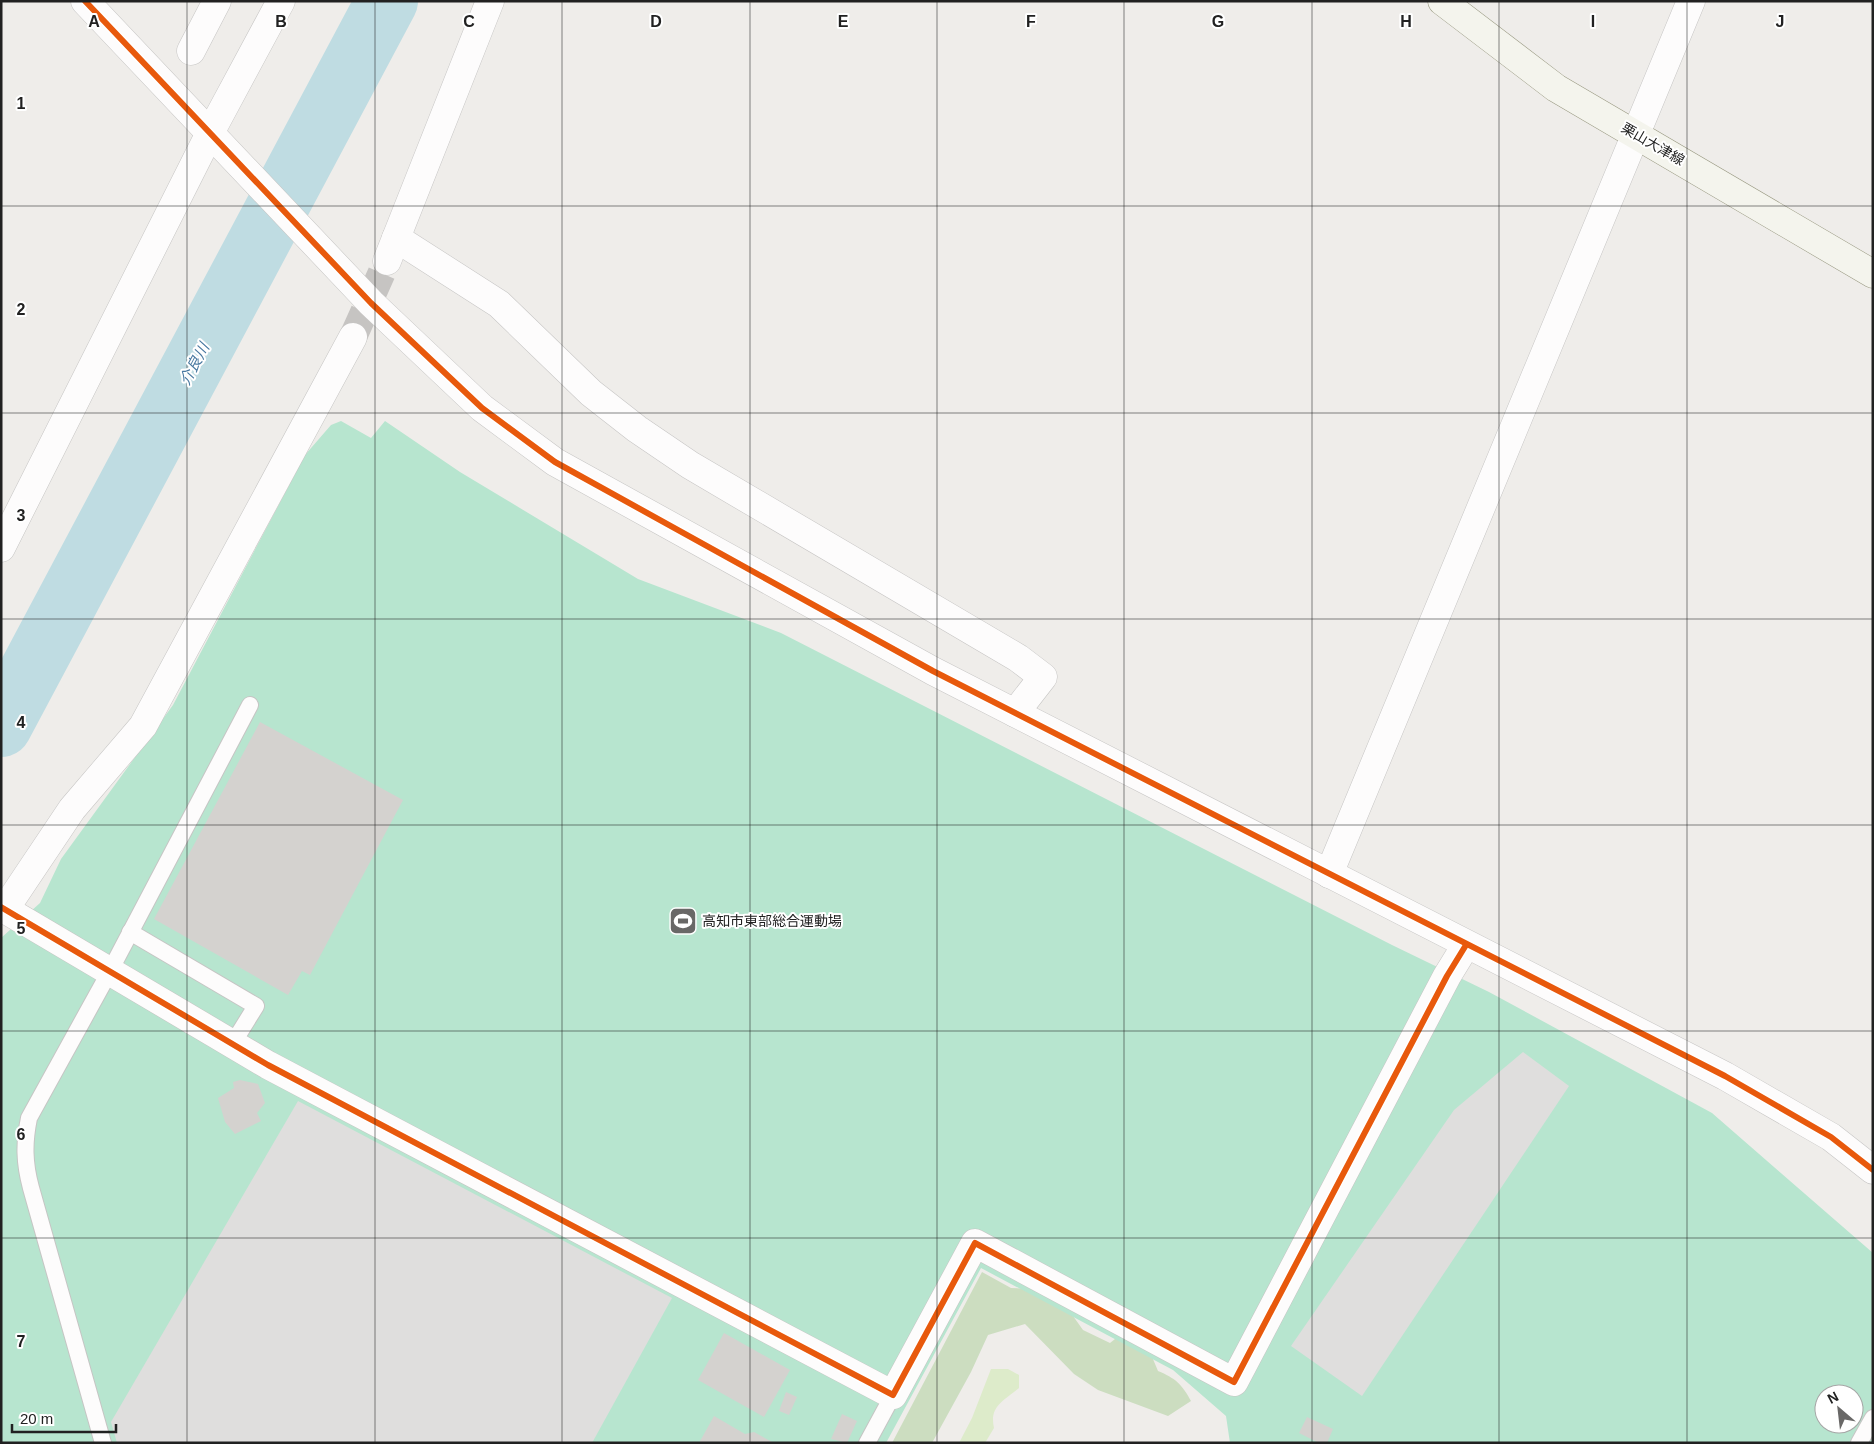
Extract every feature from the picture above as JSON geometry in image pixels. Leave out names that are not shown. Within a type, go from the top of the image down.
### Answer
[{"type":"main road","name":"栗山大津線","points":[[1442,1],[1556,88],[1873,274]]},
{"type":"street","points":[[85,1],[371,303],[482,408],[555,462],[932,671],[1725,1076],[1831,1137],[1873,1170]]},
{"type":"street","points":[[190,51],[217,1]]},
{"type":"street","points":[[1,548],[214,137],[281,1]]},
{"type":"street","points":[[490,1],[392,250],[499,304],[591,393],[637,429],[690,465],[1018,658],[1043,678],[1015,713]]},
{"type":"street","points":[[1329,874],[1691,1]]},
{"type":"street","points":[[353,337],[143,726],[72,809],[2,910],[294,1078],[893,1395],[975,1243],[1234,1382],[1447,976],[1466,945]]},
{"type":"lane","points":[[103,1443],[24,1162],[25,1138],[30,1118],[250,705]]},
{"type":"lane","points":[[130,932],[256,1006],[233,1043]]},
{"type":"lane","points":[[867,1443],[893,1395]]},
{"type":"lane","points":[[1859,1443],[1873,1418]]},
{"type":"green space","name":"高知市東部総合運動場","points":[[341,421],[371,438],[385,421],[460,472],[638,579],[781,633],[1392,945],[1489,992],[1712,1113],[1873,1253],[1873,1443],[1230,1443],[1226,1416],[1173,1370],[981,1268],[886,1443],[1,1443],[1,938],[40,903],[61,859],[173,705],[305,455],[331,425]]},
{"type":"green space","points":[[982,1272],[1011,1288],[1038,1289],[1066,1306],[1083,1330],[1110,1343],[1120,1335],[1150,1352],[1158,1371],[1178,1382],[1191,1401],[1168,1416],[1098,1390],[1074,1374],[1025,1324],[988,1335],[971,1372],[932,1443],[892,1443]]},
{"type":"green space","points":[[991,1369],[1008,1369],[1019,1375],[1019,1388],[996,1409],[993,1420],[994,1428],[985,1443],[959,1443],[972,1418]]},
{"type":"shaded area","points":[[1523,1052],[1569,1086],[1362,1396],[1291,1346],[1454,1110]]},
{"type":"shaded area","points":[[298,1101],[672,1298],[592,1443],[117,1443],[111,1422]]},
{"type":"building","points":[[260,722],[403,800],[310,975],[302,971],[288,995],[154,919]]},
{"type":"building","points":[[240,1080],[258,1084],[265,1103],[257,1113],[261,1121],[235,1134],[225,1122],[218,1098],[234,1088],[233,1082]]},
{"type":"building","points":[[724,1333],[790,1370],[764,1417],[698,1380]]},
{"type":"building","points":[[786,1392],[797,1397],[789,1415],[779,1411]]},
{"type":"building","points":[[842,1414],[857,1421],[847,1443],[831,1439]]},
{"type":"building","points":[[714,1416],[745,1434],[754,1432],[774,1443],[699,1443]]},
{"type":"building","points":[[1307,1417],[1333,1429],[1327,1443],[1319,1443],[1299,1433]]},
{"type":"waterway","name":"介良川","points":[[1,726],[387,1]]},
{"type":"tunnel","points":[[353,337],[387,261]]},
{"type":"cycle path","points":[[85,1],[371,303],[482,408],[555,462],[933,671],[1725,1076],[1831,1137],[1873,1170]]},
{"type":"cycle path","points":[[1,907],[268,1065],[893,1395],[975,1243],[1234,1382],[1447,976],[1466,945]]},
{"type":"place","name":"高知市東部総合運動場","points":[[683,921]]}]
